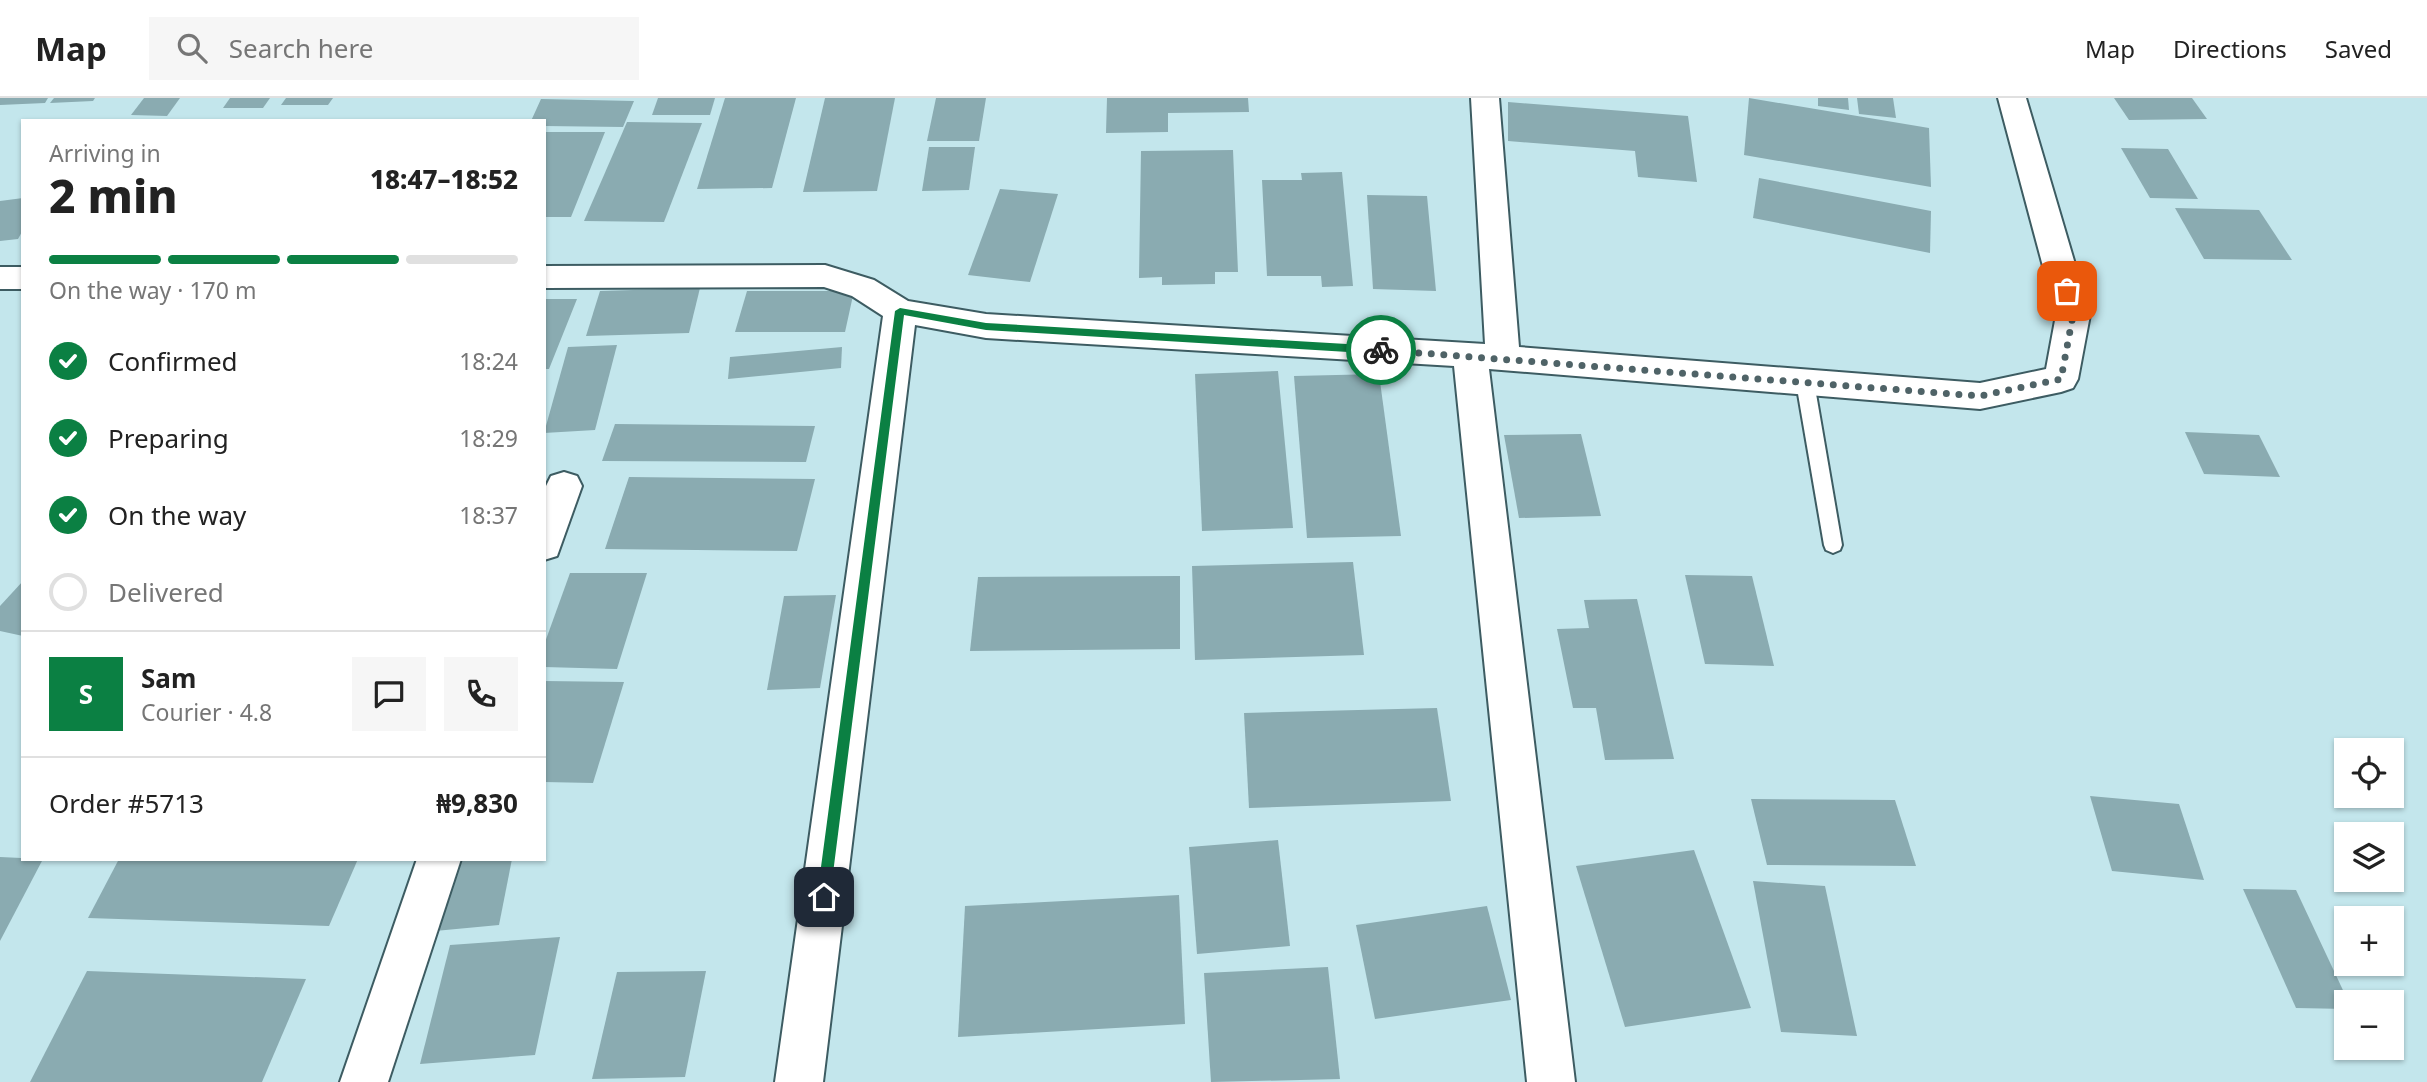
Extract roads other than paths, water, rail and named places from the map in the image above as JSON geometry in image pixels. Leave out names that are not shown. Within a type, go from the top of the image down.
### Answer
[{"type":"street","points":[[1485,98],[1487,357],[1552,1082]]},
{"type":"street","points":[[546,277],[825,276],[863,288],[900,311],[986,326],[1487,357],[1980,396],[2061,379],[2073,315],[2012,98]]},
{"type":"street","points":[[0,278],[21,278]]},
{"type":"street","points":[[799,1082],[900,311]]},
{"type":"street","points":[[546,539],[564,485]]},
{"type":"street","points":[[364,1082],[438,861]]},
{"type":"lane","points":[[1805,382],[1833,545]]}]
